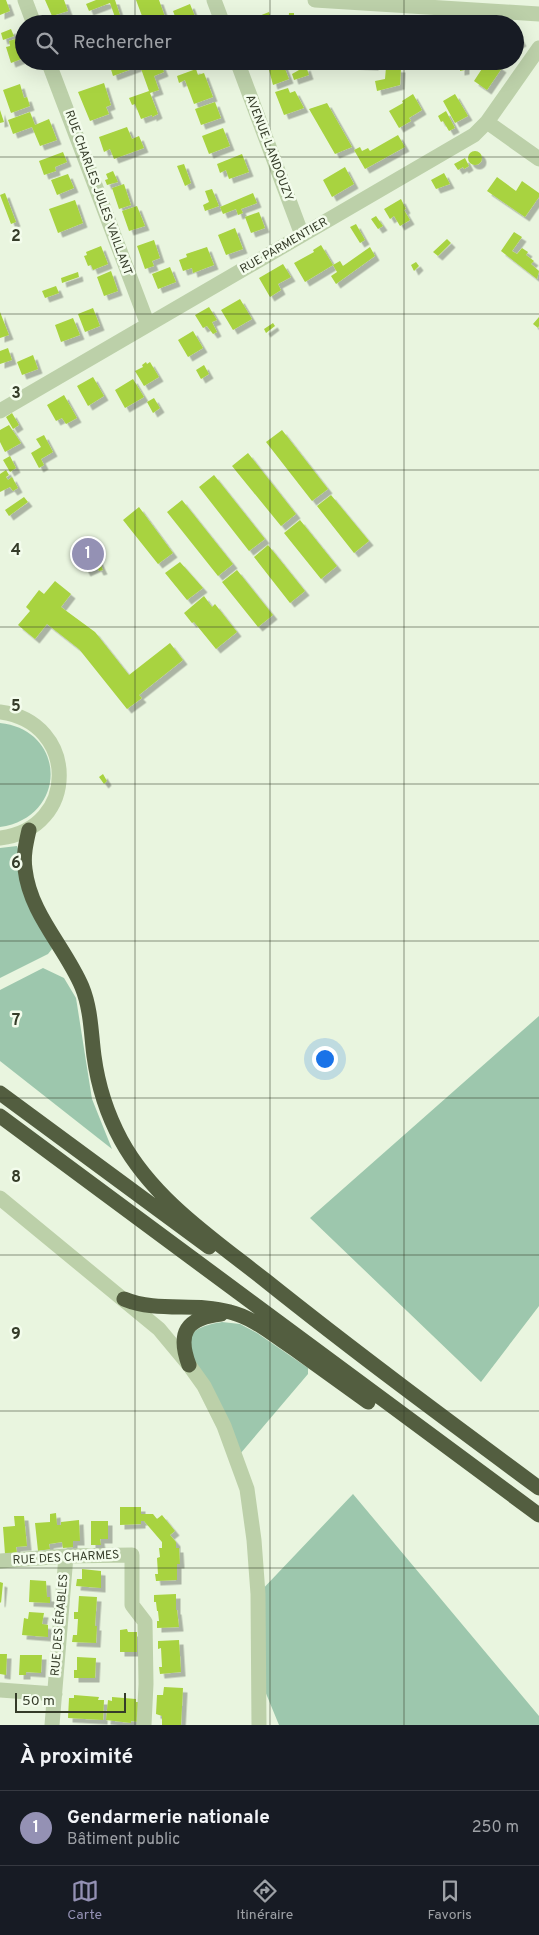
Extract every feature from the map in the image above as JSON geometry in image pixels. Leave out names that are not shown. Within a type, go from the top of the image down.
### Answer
[{"type":"highway","points":[[29,830],[24,860],[29,890],[38,912],[67,959],[84,992],[88,1006],[98,1081],[104,1103],[129,1154],[142,1172],[171,1203],[209,1236],[341,1341]]},
{"type":"highway","points":[[0,1094],[181,1227],[341,1341],[539,1488]]},
{"type":"highway","points":[[0,1116],[539,1516]]},
{"type":"highway","points":[[124,1299],[147,1306],[202,1307],[240,1315],[270,1332],[539,1522]]},
{"type":"highway","points":[[189,1365],[182,1344],[184,1334],[192,1324],[200,1318],[212,1315],[240,1315]]},
{"type":"street","points":[[26,0],[31,15]]},
{"type":"street","points":[[214,0],[220,15]]},
{"type":"street","points":[[315,0],[539,14]]},
{"type":"street","name":"RUE PARMENTIER","points":[[524,69],[539,48]]},
{"type":"street","name":"RUE CHARLES JULES VAILLANT","points":[[51,70],[148,325]]},
{"type":"street","name":"AVENUE LANDOUZY","points":[[240,70],[302,235]]},
{"type":"street","name":"RUE PARMENTIER","points":[[0,412],[474,135],[487,122],[524,70]]},
{"type":"street","points":[[487,122],[539,159]]},
{"type":"street","points":[[0,704],[6,712],[36,725],[48,737],[56,752],[60,774],[57,796],[46,815],[29,830],[12,837],[0,838]]},
{"type":"street","points":[[0,1198],[159,1329],[204,1386],[224,1426],[246,1490],[254,1540],[258,1594],[259,1725]]},
{"type":"street","name":"RUE DES CHARMES","points":[[0,1561],[66,1556],[132,1555],[132,1605],[145,1622],[146,1684],[144,1725]]},
{"type":"street","name":"RUE DES ÉRABLES","points":[[52,1725],[66,1556]]},
{"type":"street","name":"RUE DES ÉRABLES","points":[[0,1690],[55,1694]]},
{"type":"green space","points":[[0,723],[22,729],[38,741],[47,756],[51,774],[48,792],[38,808],[22,820],[0,827]]},
{"type":"green space","points":[[17,846],[52,949],[48,954],[0,978],[0,848]]},
{"type":"green space","points":[[43,968],[64,978],[76,998],[92,1099],[112,1149],[0,1061],[0,990]]},
{"type":"green space","points":[[539,1016],[539,1306],[481,1382],[310,1218]]},
{"type":"green space","points":[[222,1322],[240,1324],[257,1333],[308,1368],[308,1374],[240,1454],[191,1353],[190,1340],[194,1332],[208,1325]]},
{"type":"green space","points":[[353,1494],[539,1716],[539,1725],[279,1725],[258,1674],[258,1594]]},
{"type":"building","points":[[0,0],[6,0],[10,11],[0,15]]},
{"type":"building","points":[[45,0],[64,0],[68,11],[52,15]]},
{"type":"building","points":[[96,0],[115,0],[120,15],[114,15],[110,3],[89,11],[86,4]]},
{"type":"building","points":[[136,0],[159,0],[164,15],[142,15]]},
{"type":"building","points":[[190,4],[194,15],[174,15],[173,11]]},
{"type":"building","points":[[11,29],[14,36],[3,40],[1,33]]},
{"type":"building","points":[[15,39],[15,61],[11,63],[6,47],[10,46],[9,41]]},
{"type":"building","points":[[111,70],[129,70],[113,76]]},
{"type":"building","points":[[141,70],[163,70],[164,72],[154,76],[159,90],[150,93],[158,114],[141,119],[135,104],[132,105],[129,98],[149,91]]},
{"type":"building","points":[[193,70],[196,70],[198,75],[204,73],[213,97],[194,104],[185,80],[179,83],[177,76]]},
{"type":"building","points":[[269,70],[286,70],[289,79],[273,85]]},
{"type":"building","points":[[299,70],[307,70],[309,75],[294,80],[292,74]]},
{"type":"building","points":[[386,70],[401,70],[400,85],[377,91],[375,81],[385,79]]},
{"type":"building","points":[[481,70],[501,70],[487,90],[474,81]]},
{"type":"building","points":[[104,83],[111,105],[106,107],[109,114],[90,121],[78,92]]},
{"type":"building","points":[[20,84],[24,98],[27,97],[30,106],[11,113],[3,90]]},
{"type":"building","points":[[288,88],[290,93],[295,91],[304,108],[284,115],[275,92]]},
{"type":"building","points":[[413,94],[422,110],[409,118],[411,121],[399,128],[389,111],[403,103],[402,101]]},
{"type":"building","points":[[455,94],[468,116],[455,123],[443,101]]},
{"type":"building","points":[[215,102],[221,118],[201,125],[195,109]]},
{"type":"building","points":[[327,103],[352,147],[335,154],[309,109]]},
{"type":"building","points":[[0,110],[4,122],[0,123]]},
{"type":"building","points":[[446,111],[455,128],[449,131],[438,116]]},
{"type":"building","points":[[30,112],[35,125],[49,119],[57,140],[40,146],[32,127],[13,134],[8,120]]},
{"type":"building","points":[[127,127],[132,139],[139,136],[144,148],[114,159],[110,149],[104,152],[99,137]]},
{"type":"building","points":[[223,128],[230,146],[209,154],[202,136]]},
{"type":"building","points":[[398,135],[405,147],[365,169],[354,150],[360,147],[362,151],[368,148],[370,151]]},
{"type":"building","points":[[475,151],[480,153],[482,158],[480,163],[475,165],[470,163],[468,158],[470,153]]},
{"type":"building","points":[[63,152],[67,162],[55,167],[56,171],[44,175],[39,161]]},
{"type":"building","points":[[242,154],[249,172],[229,179],[226,170],[220,173],[217,164]]},
{"type":"building","points":[[465,158],[469,166],[458,170],[454,164]]},
{"type":"building","points":[[184,164],[191,183],[185,186],[177,166]]},
{"type":"building","points":[[345,167],[354,184],[332,197],[323,180]]},
{"type":"building","points":[[113,171],[118,182],[107,185],[105,180],[108,179],[106,174]]},
{"type":"building","points":[[444,173],[450,184],[436,189],[431,180]]},
{"type":"building","points":[[68,174],[74,188],[57,195],[51,180]]},
{"type":"building","points":[[497,177],[516,191],[522,181],[539,193],[539,197],[525,217],[487,191]]},
{"type":"building","points":[[124,184],[131,205],[119,209],[112,188]]},
{"type":"building","points":[[212,189],[219,206],[205,211],[203,205],[209,202],[205,191]]},
{"type":"building","points":[[5,193],[16,222],[11,224],[0,195]]},
{"type":"building","points":[[253,193],[257,203],[241,209],[243,213],[238,215],[236,209],[223,214],[220,207]]},
{"type":"building","points":[[401,199],[406,209],[404,210],[410,220],[400,226],[394,216],[390,219],[384,209]]},
{"type":"building","points":[[75,200],[83,223],[58,233],[49,209]]},
{"type":"building","points":[[137,206],[145,226],[129,231],[122,211]]},
{"type":"building","points":[[259,212],[265,228],[251,233],[245,217]]},
{"type":"building","points":[[376,216],[383,226],[378,229],[371,219]]},
{"type":"building","points":[[356,224],[365,240],[360,243],[350,227]]},
{"type":"building","points":[[235,228],[243,249],[226,255],[218,235]]},
{"type":"building","points":[[514,232],[522,237],[512,251],[517,254],[522,248],[528,252],[526,255],[534,261],[531,264],[539,271],[537,279],[501,251]]},
{"type":"building","points":[[447,239],[451,243],[438,256],[433,252]]},
{"type":"building","points":[[154,240],[160,258],[152,261],[154,266],[145,269],[137,246]]},
{"type":"building","points":[[321,245],[333,265],[305,282],[294,263],[314,252],[313,250]]},
{"type":"building","points":[[101,246],[108,264],[93,270],[91,265],[88,266],[84,256],[87,255],[86,252]]},
{"type":"building","points":[[207,247],[214,265],[193,273],[192,268],[183,271],[179,260],[187,257],[186,254]]},
{"type":"building","points":[[370,247],[375,256],[336,284],[331,276],[337,272],[333,265],[340,261],[343,266]]},
{"type":"building","points":[[416,262],[419,266],[414,271],[411,265]]},
{"type":"building","points":[[283,264],[291,277],[278,284],[281,290],[270,297],[259,278]]},
{"type":"building","points":[[170,267],[176,282],[158,289],[152,274]]},
{"type":"building","points":[[111,271],[118,291],[104,296],[97,277]]},
{"type":"building","points":[[78,272],[79,277],[62,283],[61,278]]},
{"type":"building","points":[[56,286],[59,293],[45,298],[42,291]]},
{"type":"building","points":[[240,299],[252,319],[233,330],[221,310]]},
{"type":"building","points":[[209,307],[217,320],[212,322],[217,332],[213,334],[207,326],[203,328],[195,315]]},
{"type":"building","points":[[93,308],[100,326],[85,332],[78,314]]},
{"type":"building","points":[[0,312],[9,335],[0,338]]},
{"type":"building","points":[[539,317],[539,326],[538,328],[533,324]]},
{"type":"building","points":[[73,318],[80,335],[61,342],[55,325]]},
{"type":"building","points":[[273,323],[275,326],[266,333],[264,329]]},
{"type":"building","points":[[193,331],[203,348],[188,357],[178,340]]},
{"type":"building","points":[[8,348],[12,360],[0,364],[0,351]]},
{"type":"building","points":[[33,355],[38,369],[22,375],[17,362]]},
{"type":"building","points":[[146,362],[147,364],[150,362],[159,377],[144,386],[135,371],[143,367],[142,365]]},
{"type":"building","points":[[204,365],[209,374],[201,379],[196,370]]},
{"type":"building","points":[[93,377],[104,396],[88,406],[77,386]]},
{"type":"building","points":[[133,379],[144,397],[125,408],[115,390]]},
{"type":"building","points":[[64,395],[77,418],[66,424],[62,418],[56,421],[47,405]]},
{"type":"building","points":[[154,398],[160,408],[153,413],[147,402]]},
{"type":"building","points":[[12,413],[19,425],[13,429],[6,417]]},
{"type":"building","points":[[9,425],[21,443],[5,452],[0,442],[0,430]]},
{"type":"building","points":[[282,430],[328,489],[312,501],[266,442]]},
{"type":"building","points":[[44,435],[53,452],[41,459],[44,465],[39,468],[31,453],[41,447],[36,439]]},
{"type":"building","points":[[248,453],[296,514],[281,526],[232,466]]},
{"type":"building","points":[[10,456],[16,468],[10,472],[3,460]]},
{"type":"building","points":[[6,470],[9,475],[6,477],[8,480],[12,477],[18,488],[13,491],[10,487],[0,492],[0,474]]},
{"type":"building","points":[[214,475],[265,539],[249,551],[199,487]]},
{"type":"building","points":[[331,495],[369,541],[354,553],[317,506]]},
{"type":"building","points":[[24,497],[28,502],[9,516],[5,510]]},
{"type":"building","points":[[182,500],[233,564],[218,576],[167,512]]},
{"type":"building","points":[[139,507],[173,553],[158,564],[123,520]]},
{"type":"building","points":[[300,520],[337,566],[321,579],[284,533]]},
{"type":"building","points":[[268,545],[305,591],[290,603],[254,557]]},
{"type":"building","points":[[98,559],[103,570],[99,571],[97,567],[86,572],[83,566]]},
{"type":"building","points":[[180,562],[203,588],[187,600],[165,573]]},
{"type":"building","points":[[237,570],[273,615],[258,627],[222,582]]},
{"type":"building","points":[[55,581],[71,594],[61,607],[95,632],[129,675],[170,643],[183,660],[139,695],[142,698],[127,709],[79,649],[47,624],[35,639],[18,625],[30,611],[26,607],[39,590],[44,594]]},
{"type":"building","points":[[204,596],[212,607],[215,604],[237,632],[216,649],[184,613]]},
{"type":"building","points":[[103,774],[107,781],[104,784],[99,777]]},
{"type":"building","points":[[120,1507],[141,1507],[141,1514],[153,1514],[157,1519],[162,1515],[175,1531],[170,1535],[176,1542],[176,1548],[179,1548],[180,1564],[177,1564],[177,1580],[156,1581],[155,1574],[158,1574],[157,1558],[160,1557],[159,1548],[162,1548],[162,1542],[144,1521],[141,1521],[141,1524],[120,1525]]},
{"type":"building","points":[[56,1513],[57,1525],[61,1525],[61,1522],[79,1520],[80,1541],[73,1541],[73,1547],[63,1548],[62,1542],[49,1544],[50,1549],[38,1551],[35,1523],[50,1522],[50,1514]]},
{"type":"building","points":[[14,1516],[24,1516],[27,1546],[16,1547],[17,1553],[5,1554],[3,1527],[15,1526]]},
{"type":"building","points":[[91,1521],[108,1521],[108,1539],[100,1539],[101,1545],[91,1545]]},
{"type":"building","points":[[82,1569],[101,1571],[101,1588],[76,1586],[77,1579],[82,1579]]},
{"type":"building","points":[[30,1580],[46,1581],[47,1597],[50,1597],[50,1603],[29,1602]]},
{"type":"building","points":[[0,1582],[3,1583],[1,1603],[0,1602]]},
{"type":"building","points":[[176,1594],[179,1627],[157,1628],[157,1621],[159,1621],[154,1595]]},
{"type":"building","points":[[79,1596],[97,1597],[96,1643],[72,1642],[73,1635],[77,1635],[78,1619],[74,1619],[74,1612],[78,1612]]},
{"type":"building","points":[[29,1612],[44,1613],[42,1624],[48,1625],[48,1637],[22,1635],[24,1618],[28,1619]]},
{"type":"building","points":[[127,1629],[128,1632],[137,1632],[137,1652],[120,1652],[120,1630]]},
{"type":"building","points":[[179,1640],[181,1672],[160,1674],[159,1667],[162,1667],[161,1648],[158,1649],[158,1641]]},
{"type":"building","points":[[0,1654],[7,1654],[6,1675],[0,1674]]},
{"type":"building","points":[[20,1655],[42,1655],[41,1673],[26,1672],[26,1675],[19,1675]]},
{"type":"building","points":[[77,1657],[96,1658],[95,1678],[74,1678],[74,1670],[77,1670]]},
{"type":"building","points":[[164,1687],[183,1688],[181,1725],[162,1725],[162,1716],[156,1714],[157,1695],[163,1695]]},
{"type":"building","points":[[74,1695],[99,1697],[98,1700],[104,1700],[103,1720],[68,1718],[69,1698],[74,1698]]},
{"type":"building","points":[[112,1697],[136,1699],[136,1702],[140,1702],[139,1722],[106,1720],[108,1700],[112,1701]]},
{"type":"place","name":"Gendarmerie nationale","points":[[88,554]]}]
